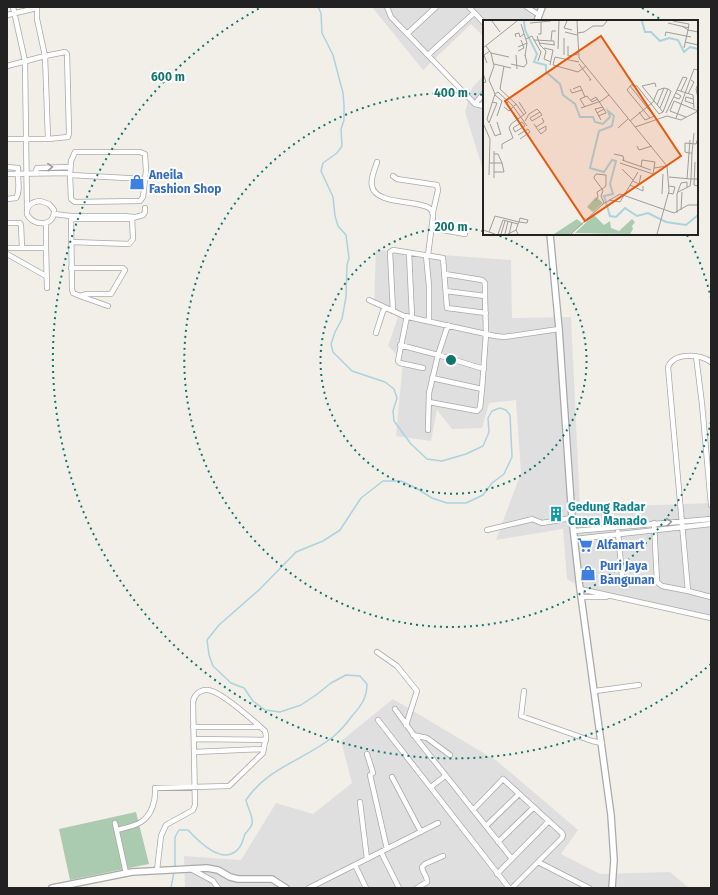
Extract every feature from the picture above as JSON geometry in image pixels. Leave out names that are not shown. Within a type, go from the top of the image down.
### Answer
[{"type":"street","points":[[13,7],[25,61],[27,214],[30,220],[37,223],[46,223],[51,220],[54,214],[54,210],[51,206],[43,201],[31,203],[27,209]]},
{"type":"street","points":[[7,15],[37,7],[45,56],[48,139]]},
{"type":"street","points":[[388,7],[391,16],[475,104],[483,106]]},
{"type":"street","points":[[408,33],[436,7]]},
{"type":"street","points":[[527,7],[538,18],[542,7]]},
{"type":"street","points":[[470,8],[483,22]]},
{"type":"street","points":[[428,55],[474,13]]},
{"type":"street","points":[[7,66],[63,52],[66,54],[69,135],[66,138],[27,140],[7,139]]},
{"type":"street","points":[[475,104],[483,94]]},
{"type":"street","points":[[77,151],[142,152],[145,156],[143,197],[140,202],[76,202],[71,199],[70,167],[73,153],[77,151]]},
{"type":"street","points":[[377,162],[372,177],[372,186],[375,192],[384,198],[426,206],[434,216],[427,255],[429,321]]},
{"type":"street","points":[[7,167],[17,168],[18,197],[15,199],[7,199]]},
{"type":"street","points":[[35,174],[37,168],[70,167]]},
{"type":"street","points":[[7,174],[70,174],[145,179]]},
{"type":"street","points":[[393,176],[397,179],[438,185],[432,212]]},
{"type":"street","points":[[54,214],[71,218],[122,216],[133,218],[143,215],[145,208]]},
{"type":"street","points":[[71,218],[72,291],[74,294],[108,306]]},
{"type":"street","points":[[71,242],[129,244],[133,239],[133,218]]},
{"type":"street","points":[[7,223],[20,223],[22,248]]},
{"type":"street","points":[[46,223],[47,288]]},
{"type":"street","points":[[432,228],[465,234]]},
{"type":"street","points":[[550,235],[559,329],[572,518],[581,597],[611,815],[613,839],[612,888]]},
{"type":"street","points":[[7,248],[46,248]]},
{"type":"street","points":[[393,311],[390,252],[393,250],[443,258],[447,308],[486,313]]},
{"type":"street","points":[[409,252],[409,317],[400,345],[398,361],[400,363],[423,368]]},
{"type":"street","points":[[7,254],[46,276]]},
{"type":"street","points":[[71,268],[125,269],[111,294],[87,294],[80,296]]},
{"type":"street","points":[[429,402],[477,411],[480,408],[486,334],[485,284],[482,279],[445,274]]},
{"type":"street","points":[[446,291],[485,296]]},
{"type":"street","points":[[370,300],[409,317],[504,337],[559,329]]},
{"type":"street","points":[[376,333],[383,311],[386,308]]},
{"type":"street","points":[[428,430],[429,393],[438,355],[448,325]]},
{"type":"street","points":[[400,345],[484,369]]},
{"type":"street","points":[[696,356],[708,442],[711,505]]},
{"type":"street","points":[[688,591],[668,367],[670,363],[682,357],[696,356],[711,362]]},
{"type":"street","points":[[432,378],[482,388]]},
{"type":"street","points":[[487,530],[529,520],[542,523],[572,518]]},
{"type":"street","points":[[574,531],[711,519]]},
{"type":"street","points":[[654,524],[657,582],[662,586],[711,597]]},
{"type":"street","points":[[575,539],[711,524]]},
{"type":"street","points":[[618,527],[623,586]]},
{"type":"street","points":[[580,589],[711,618]]},
{"type":"street","points":[[581,597],[613,597]]},
{"type":"street","points":[[377,652],[397,666],[417,691],[406,725]]},
{"type":"street","points":[[595,691],[639,685]]},
{"type":"street","points":[[117,830],[141,822],[146,817],[153,806],[155,788],[195,787],[229,786],[263,754],[266,740],[265,731],[233,704],[208,690],[198,693],[194,697],[193,727],[194,739],[195,787],[195,805],[193,810],[166,825],[161,836],[157,870]]},
{"type":"street","points":[[524,691],[521,716],[589,740],[602,743]]},
{"type":"street","points":[[395,709],[413,735],[512,859]]},
{"type":"street","points":[[378,720],[497,874],[510,888],[538,862],[562,838],[563,835],[550,821],[503,779],[473,810]]},
{"type":"street","points":[[193,727],[260,727]]},
{"type":"street","points":[[413,735],[427,738],[450,755]]},
{"type":"street","points":[[194,739],[266,740]]},
{"type":"street","points":[[194,752],[264,749]]},
{"type":"street","points":[[367,754],[373,773],[370,774],[387,849]]},
{"type":"street","points":[[431,787],[446,776]]},
{"type":"street","points":[[392,777],[421,832]]},
{"type":"street","points":[[486,826],[519,794]]},
{"type":"street","points":[[360,802],[367,859]]},
{"type":"street","points":[[498,842],[534,807]]},
{"type":"street","points":[[497,874],[550,821]]},
{"type":"street","points":[[115,822],[126,873]]},
{"type":"street","points":[[309,888],[438,823]]},
{"type":"street","points":[[381,852],[399,888]]},
{"type":"street","points":[[416,888],[427,882],[427,877],[422,870],[422,867],[425,864],[443,856]]},
{"type":"street","points":[[538,862],[589,888]]},
{"type":"street","points":[[355,865],[366,888]]},
{"type":"street","points":[[52,888],[126,873],[207,868],[238,879],[272,879],[286,888]]},
{"type":"street","points":[[191,869],[213,881],[218,888]]},
{"type":"shaded area","points":[[372,7],[548,7],[540,20],[483,20],[483,36],[471,24],[423,70]]},
{"type":"shaded area","points":[[483,76],[483,170],[465,112],[472,88]]},
{"type":"shaded area","points":[[376,250],[511,260],[512,318],[571,317],[580,508],[711,503],[711,620],[588,591],[567,579],[563,529],[496,540],[521,473],[516,400],[489,403],[482,428],[452,429],[437,410],[431,441],[396,436],[403,361],[388,346],[398,317],[374,306]]},
{"type":"shaded area","points":[[393,699],[497,761],[578,830],[561,854],[600,874],[670,872],[689,888],[185,888],[184,856],[241,860],[276,803],[313,814],[352,783],[341,741]]},
{"type":"green space","points":[[136,812],[149,864],[70,880],[59,829]]},
{"type":"waterway","points":[[175,868],[175,837],[179,830],[188,830],[198,841],[219,854],[226,855],[233,853],[239,848],[245,834],[252,824],[252,818],[246,800],[255,789],[265,779],[334,736],[358,709],[366,694],[367,684],[360,676],[346,675],[331,683],[301,705],[280,712],[265,710],[253,701],[244,688],[231,683],[213,666],[209,655],[207,640],[219,625],[260,589],[296,552],[323,541],[340,530],[361,498],[383,481],[401,481],[432,498],[447,503],[466,503],[483,495],[492,483],[504,474],[512,457],[510,415],[506,410],[500,408],[492,411],[488,418],[489,432],[483,446],[466,454],[442,461],[427,459],[411,444],[394,421],[393,411],[397,398],[394,389],[385,382],[352,371],[333,352],[331,344],[342,319],[346,297],[347,265],[349,258],[346,235],[338,226],[335,216],[333,197],[321,171],[323,163],[337,153],[342,146],[341,129],[344,120],[344,105],[343,93],[333,55],[322,33],[321,13],[318,7]]},
{"type":"waterway","points":[[171,888],[174,872]]},
{"type":"place","name":"Aneila Fashion Shop","points":[[137,182]]},
{"type":"place","name":"Gedung Radar Cuaca Manado","points":[[556,514]]},
{"type":"place","name":"Alfamart","points":[[585,545]]},
{"type":"place","name":"Puri Jaya Bangunan","points":[[588,573]]}]
